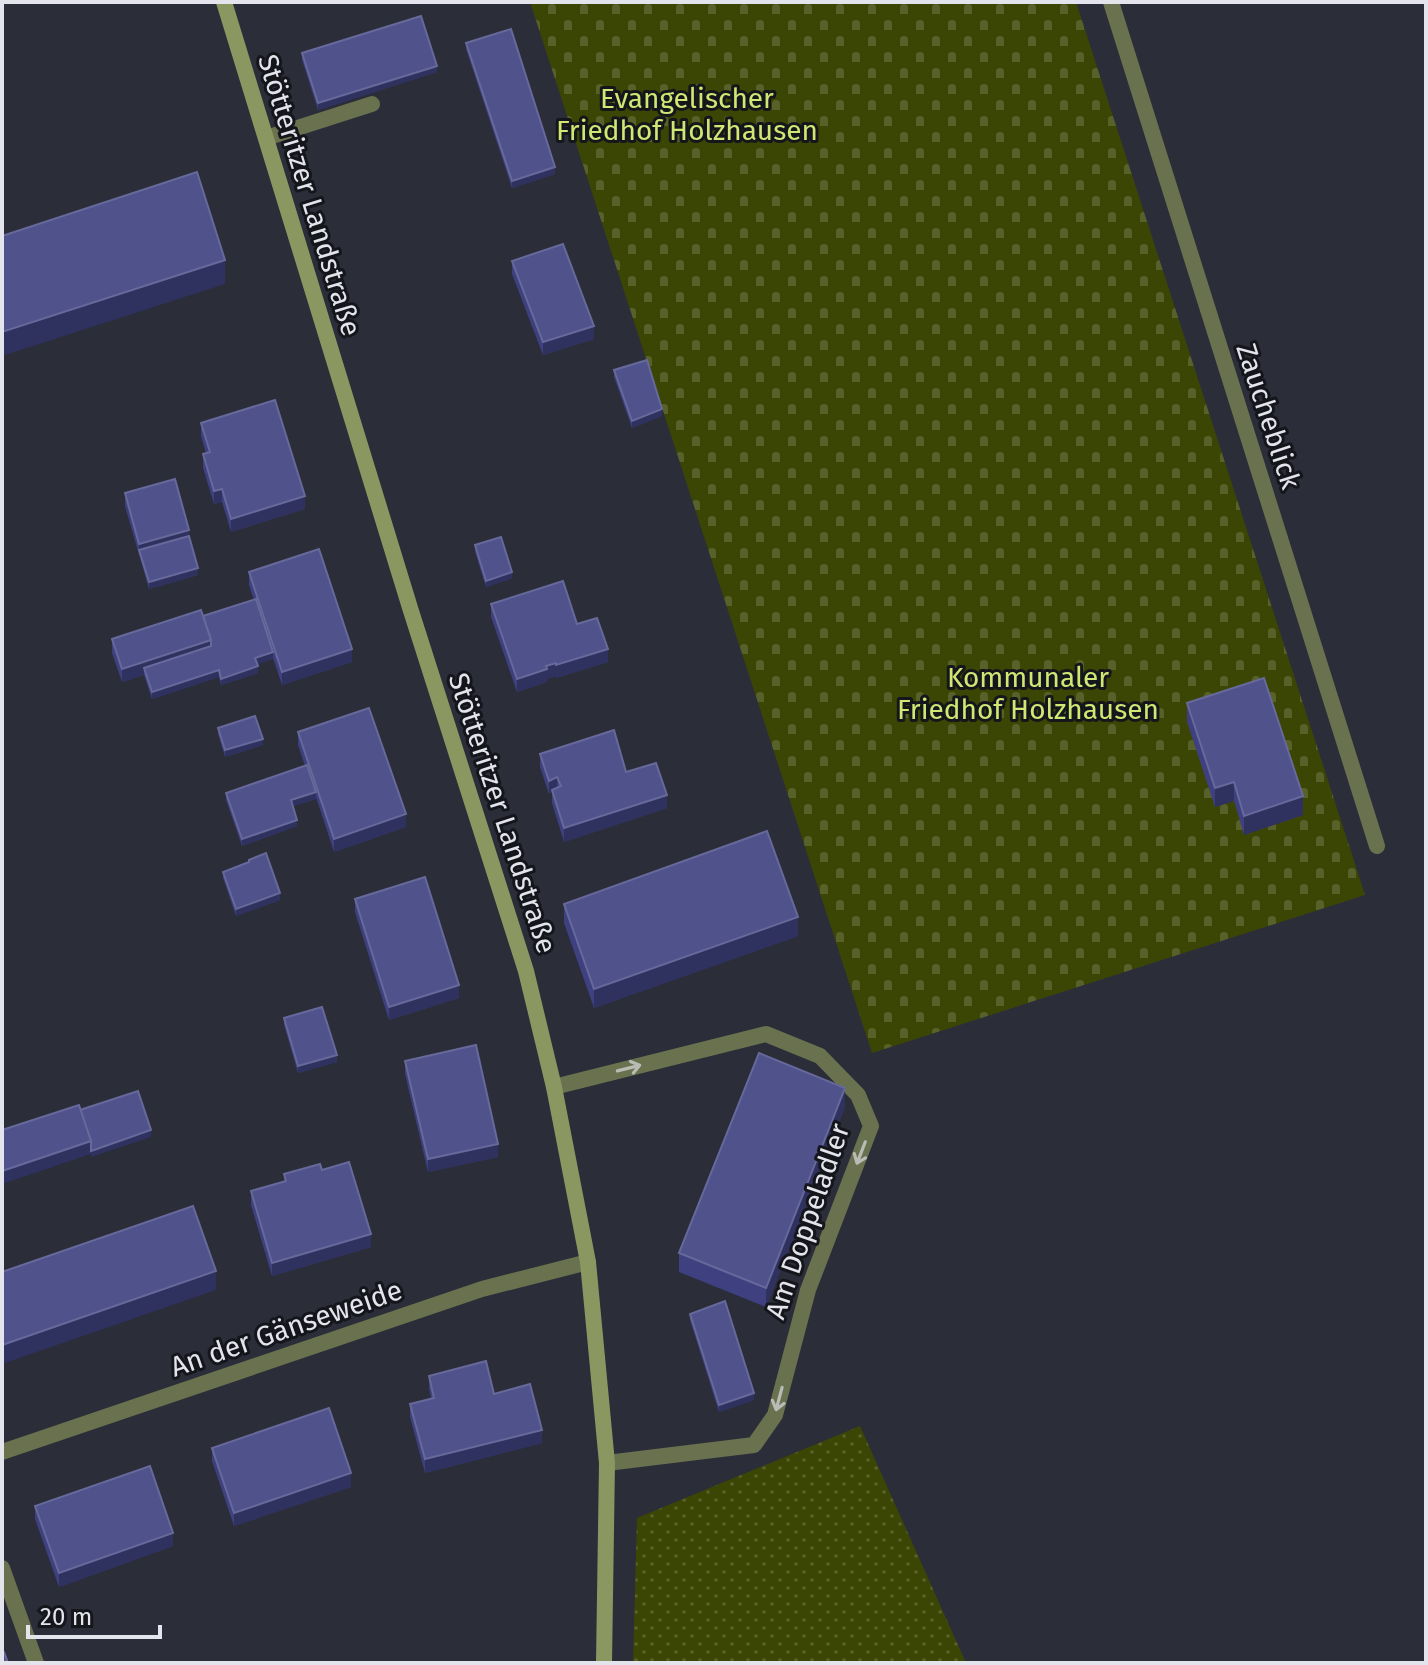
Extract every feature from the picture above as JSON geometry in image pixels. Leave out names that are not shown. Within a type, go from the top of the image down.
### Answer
[{"type":"street","name":"Stötteritzer Landstraße","points":[[224,2],[411,611],[526,971],[554,1087],[588,1262],[607,1463],[604,1663]]},
{"type":"street","name":"Zaucheblick","points":[[1111,2],[1377,846]]},
{"type":"street","points":[[266,138],[372,104]]},
{"type":"street","name":"Am Doppeladler","points":[[554,1087],[766,1034],[820,1056],[858,1095],[871,1126],[808,1290],[775,1415],[754,1445],[607,1463]]},
{"type":"street","name":"An der Gänseweide","points":[[2,1452],[482,1289],[588,1262]]},
{"type":"street","points":[[2,1568],[36,1663]]},
{"type":"green space","name":"Kommunaler Friedhof Holzhausen","points":[[530,2],[1076,2],[1365,895],[872,1053]]},
{"type":"green space","points":[[860,1426],[966,1663],[633,1663],[637,1518]]},
{"type":"building","points":[[421,16],[437,66],[318,103],[302,53]]},
{"type":"building","points":[[511,29],[555,167],[512,181],[466,43]]},
{"type":"building","points":[[197,172],[225,260],[2,332],[2,236]]},
{"type":"building","points":[[563,244],[594,326],[543,342],[512,261]]},
{"type":"building","points":[[647,360],[662,409],[632,421],[614,370]]},
{"type":"building","points":[[275,400],[305,496],[231,519],[222,489],[214,491],[203,454],[210,452],[201,423]]},
{"type":"building","points":[[175,479],[189,530],[139,544],[125,493]]},
{"type":"building","points":[[189,536],[198,568],[149,582],[139,550]]},
{"type":"building","points":[[501,537],[512,572],[486,581],[475,545]]},
{"type":"building","points":[[319,549],[352,649],[282,672],[249,572]]},
{"type":"building","points":[[563,581],[577,624],[597,618],[608,649],[546,666],[547,669],[517,679],[491,604]]},
{"type":"building","points":[[256,599],[273,652],[255,658],[258,666],[221,679],[219,670],[152,692],[144,668],[211,646],[203,616]]},
{"type":"building","points":[[201,610],[211,640],[122,669],[112,639]]},
{"type":"building","points":[[1264,678],[1303,796],[1244,816],[1234,782],[1215,788],[1187,703]]},
{"type":"building","points":[[369,708],[406,814],[334,839],[298,732]]},
{"type":"building","points":[[255,716],[263,739],[225,750],[218,728]]},
{"type":"building","points":[[614,730],[626,772],[656,763],[667,795],[564,828],[552,790],[561,786],[557,777],[549,781],[540,754]]},
{"type":"building","points":[[307,765],[316,792],[291,800],[297,820],[242,839],[226,793]]},
{"type":"building","points":[[767,831],[798,917],[594,989],[564,904]]},
{"type":"building","points":[[266,853],[280,893],[236,909],[223,872]]},
{"type":"building","points":[[425,877],[459,985],[389,1007],[355,899]]},
{"type":"building","points":[[322,1007],[337,1055],[298,1066],[284,1018]]},
{"type":"building","points":[[476,1045],[498,1144],[428,1159],[405,1061]]},
{"type":"building","points":[[759,1053],[845,1088],[766,1288],[679,1253]]},
{"type":"building","points":[[138,1091],[151,1130],[91,1151],[91,1141],[80,1110]]},
{"type":"building","points":[[79,1105],[91,1141],[2,1171],[2,1130]]},
{"type":"building","points":[[349,1162],[371,1234],[272,1263],[251,1191],[286,1181],[284,1174],[320,1164],[322,1170]]},
{"type":"building","points":[[193,1206],[216,1271],[2,1345],[2,1272]]},
{"type":"building","points":[[725,1301],[754,1393],[719,1405],[690,1314]]},
{"type":"building","points":[[486,1361],[494,1394],[530,1384],[542,1430],[425,1459],[410,1404],[434,1398],[429,1376]]},
{"type":"building","points":[[329,1408],[351,1473],[234,1513],[212,1448]]},
{"type":"building","points":[[150,1466],[173,1533],[59,1573],[35,1506]]},
{"type":"building","points":[[4,1652],[8,1663],[2,1663]]},
{"type":"park label","name":"Evangelischer Friedhof Holzhausen","points":[[687,114]]}]
